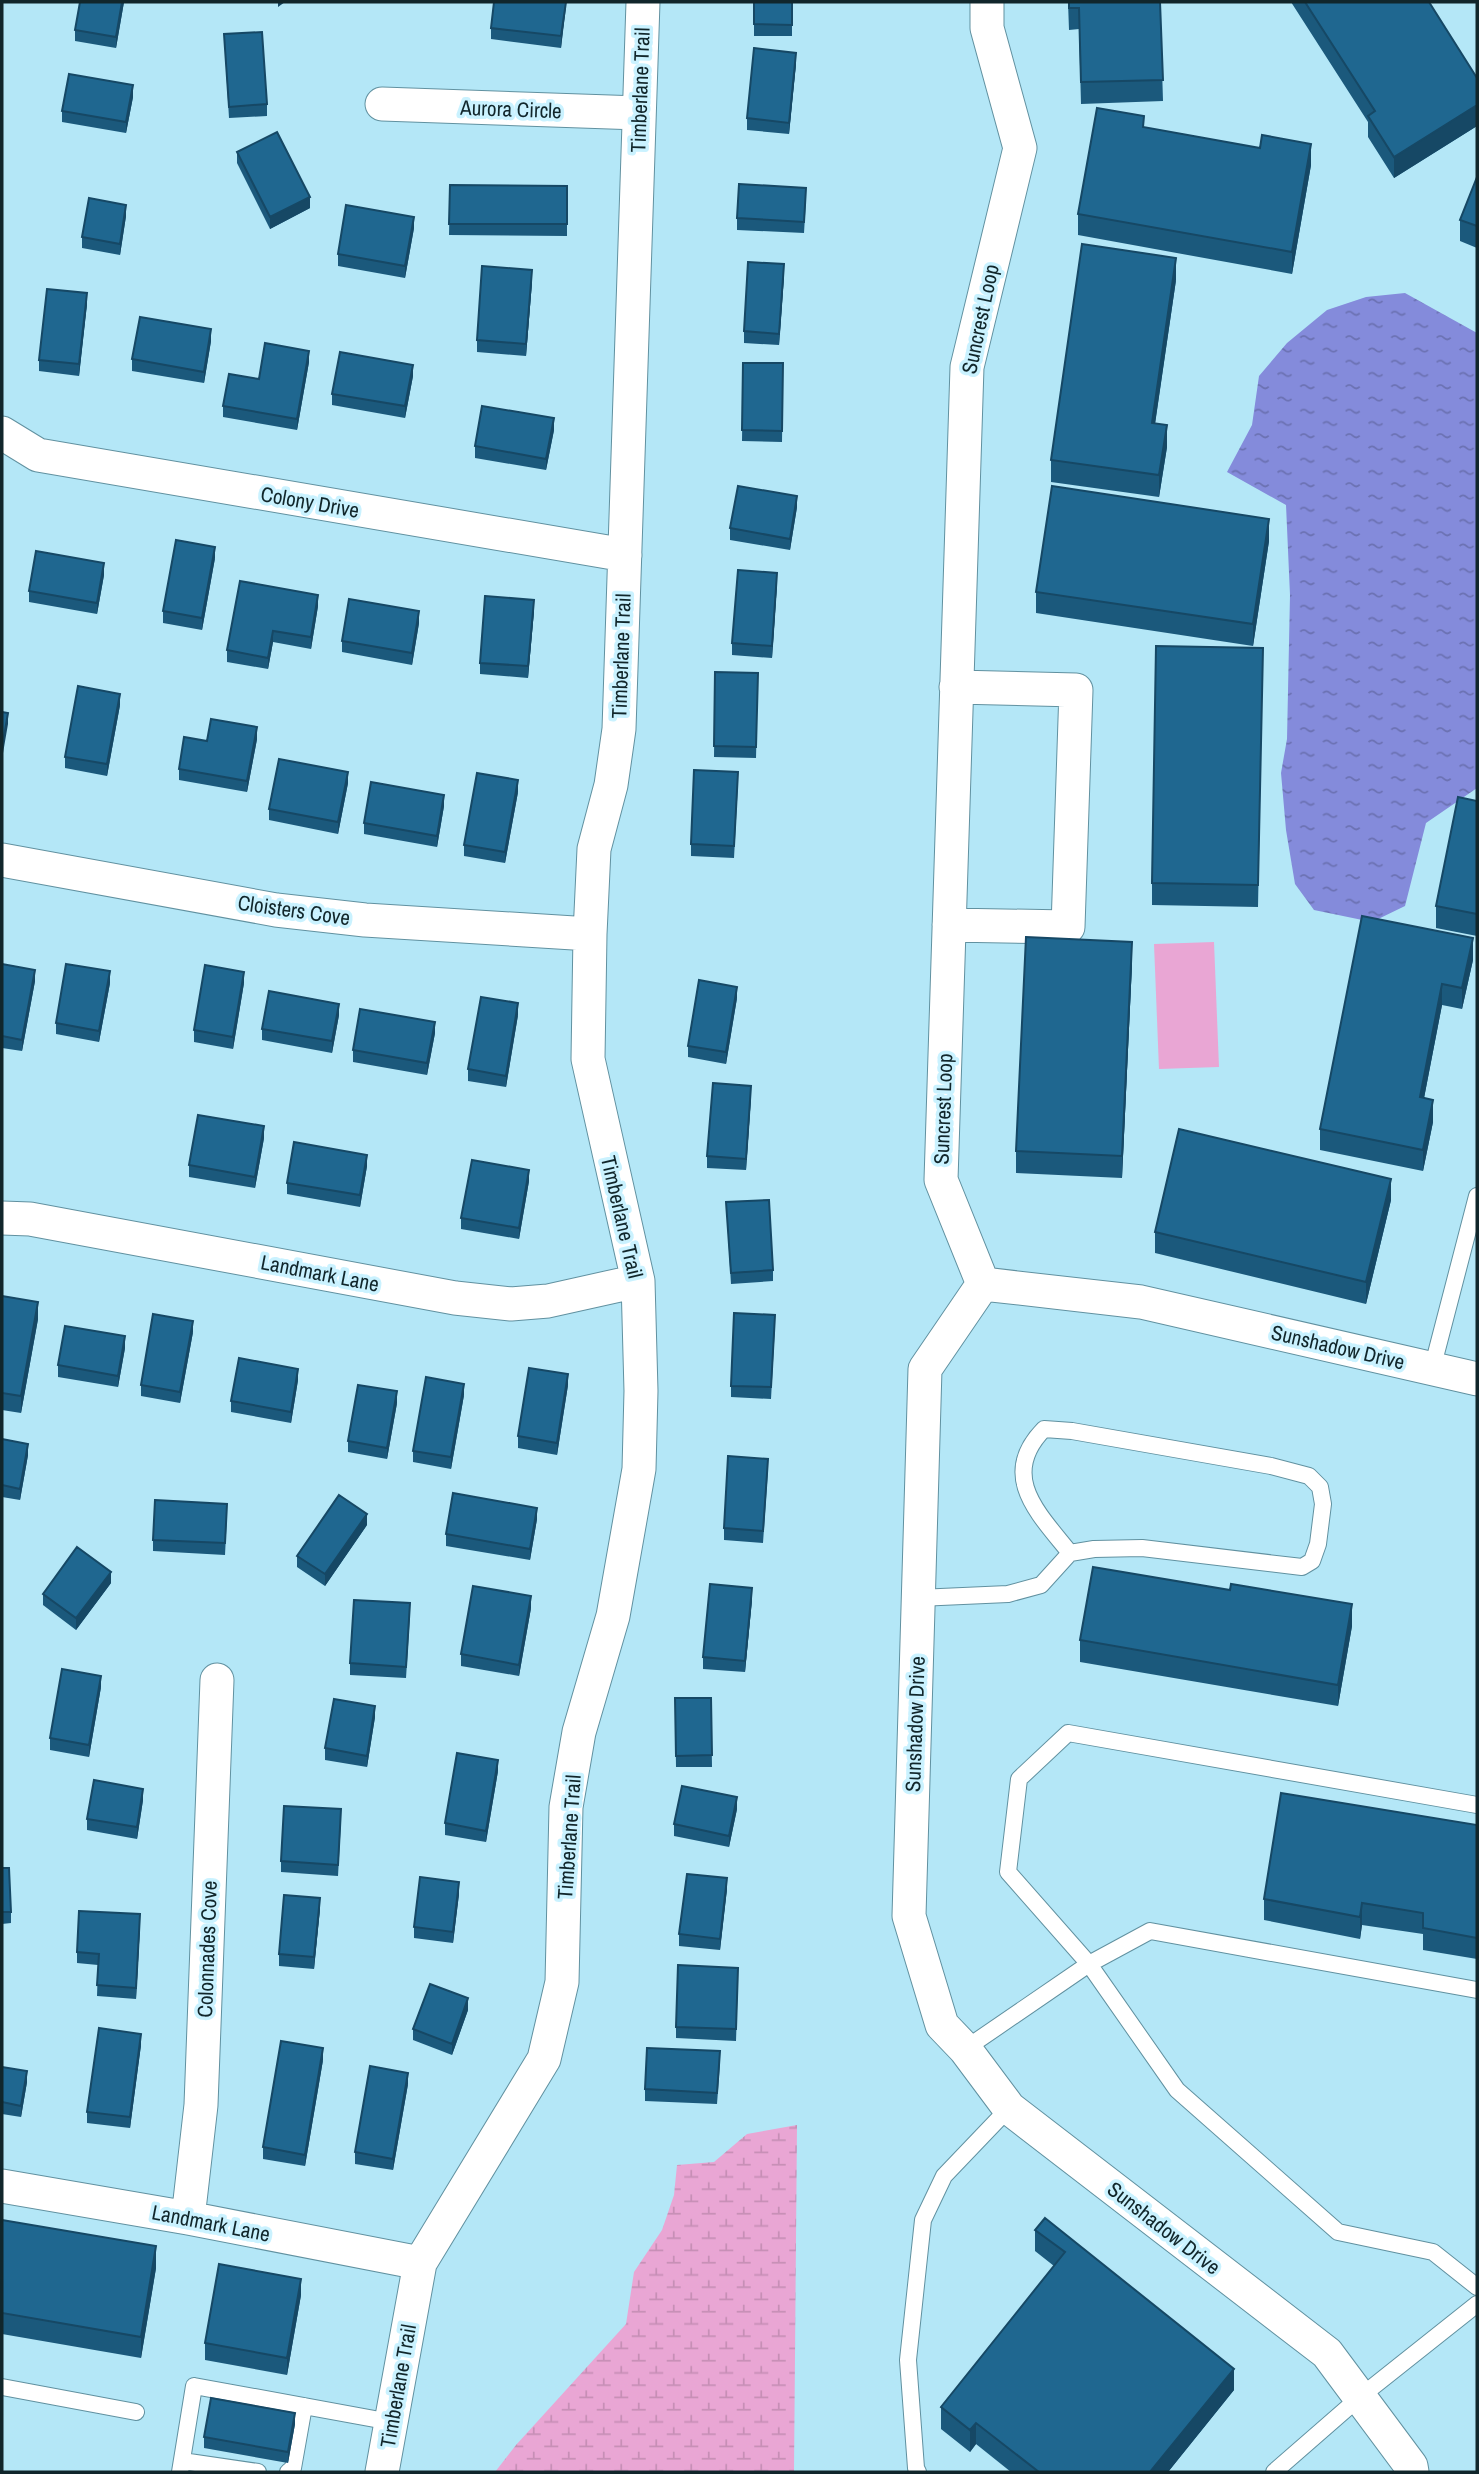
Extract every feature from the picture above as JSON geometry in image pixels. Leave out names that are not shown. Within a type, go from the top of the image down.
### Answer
[{"type":"street","name":"Timberlane Trail","points":[[382,2472],[420,2263],[544,2059],[562,1982],[566,1807],[579,1732],[613,1616],[639,1469],[641,1391],[638,1281],[588,1059],[594,849],[611,785],[619,729],[643,2]]},
{"type":"street","name":"Suncrest Loop","points":[[983,1284],[941,1180],[967,367],[1020,148],[987,28],[987,2]]},
{"type":"street","name":"Aurora Circle","points":[[382,104],[639,113]]},
{"type":"street","name":"Colony Drive","points":[[2,433],[38,455],[625,555]]},
{"type":"street","points":[[949,925],[1068,927],[1076,690],[956,687]]},
{"type":"street","name":"Cloisters Cove","points":[[2,860],[276,910],[365,919],[590,934]]},
{"type":"street","name":"Landmark Lane","points":[[2,1218],[30,1219],[455,1298],[511,1304],[548,1301],[638,1281]]},
{"type":"street","name":"Sunshadow Drive","points":[[1412,2472],[1411,2466],[1327,2353],[1009,2108],[965,2049],[942,2025],[909,1916],[925,1369],[983,1284],[1142,1302],[1477,1379]]},
{"type":"street","name":"Colonnades Cove","points":[[188,2218],[201,2105],[217,1681]]},
{"type":"street","name":"Landmark Lane","points":[[2,2186],[188,2218],[420,2263]]},
{"type":"lane","points":[[1432,1369],[1477,1196]]},
{"type":"lane","points":[[918,1598],[1008,1594],[1041,1585],[1070,1553],[1094,1549],[1142,1548],[1302,1567],[1312,1561],[1318,1544],[1323,1504],[1320,1488],[1310,1476],[1271,1466],[1072,1431],[1044,1429],[1031,1442],[1023,1469],[1025,1486],[1031,1505],[1070,1553]]},
{"type":"lane","points":[[1477,1805],[1068,1733],[1018,1779],[1008,1872],[1089,1964],[1177,2090],[1338,2232],[1433,2252],[1477,2287]]},
{"type":"lane","points":[[965,2049],[1089,1964],[1150,1931],[1477,1990]]},
{"type":"lane","points":[[918,2472],[908,2360],[923,2220],[944,2176],[1009,2108]]},
{"type":"lane","points":[[1274,2472],[1360,2397],[1477,2304]]},
{"type":"lane","points":[[258,2472],[238,2462],[181,2467],[194,2386],[391,2422]]},
{"type":"lane","points":[[2,2388],[136,2412]]},
{"type":"lane","points":[[247,2416],[252,2397]]},
{"type":"lane","points":[[288,2472],[293,2468],[304,2406]]},
{"type":"green space","points":[[1214,942],[1219,1067],[1159,1069],[1154,944]]},
{"type":"green space","points":[[797,2125],[794,2472],[495,2472],[516,2445],[626,2324],[634,2272],[662,2230],[674,2195],[677,2165],[714,2162],[747,2134]]},
{"type":"water","points":[[1405,293],[1477,333],[1477,788],[1426,823],[1405,906],[1372,922],[1314,910],[1295,884],[1286,830],[1281,773],[1287,739],[1290,595],[1286,505],[1227,472],[1252,425],[1259,376],[1287,343],[1327,310],[1366,297]]},
{"type":"building","points":[[80,2],[122,2],[116,37],[75,30]]},
{"type":"building","points":[[494,2],[566,2],[561,36],[491,28]]},
{"type":"building","points":[[754,2],[792,2],[792,25],[754,24]]},
{"type":"building","points":[[1069,2],[1160,2],[1163,80],[1081,82],[1079,8],[1069,8]]},
{"type":"building","points":[[1305,2],[1429,2],[1477,78],[1477,105],[1394,157],[1368,116],[1375,111]]},
{"type":"building","points":[[262,32],[267,104],[229,107],[224,34]]},
{"type":"building","points":[[754,48],[796,53],[789,123],[747,118]]},
{"type":"building","points":[[69,74],[133,85],[126,122],[62,111]]},
{"type":"building","points":[[1097,108],[1144,116],[1143,127],[1260,148],[1262,135],[1311,144],[1292,252],[1078,214]]},
{"type":"building","points":[[277,132],[310,197],[270,217],[237,152]]},
{"type":"building","points":[[1477,177],[1477,226],[1460,220]]},
{"type":"building","points":[[739,184],[806,188],[804,222],[737,218]]},
{"type":"building","points":[[450,185],[567,186],[567,224],[449,224]]},
{"type":"building","points":[[89,198],[126,205],[120,244],[82,237]]},
{"type":"building","points":[[346,205],[414,217],[405,266],[338,254]]},
{"type":"building","points":[[1082,244],[1176,258],[1152,423],[1167,425],[1159,475],[1051,460]]},
{"type":"building","points":[[748,262],[784,264],[779,334],[744,331]]},
{"type":"building","points":[[482,266],[532,270],[526,344],[477,340]]},
{"type":"building","points":[[47,289],[87,293],[79,364],[39,360]]},
{"type":"building","points":[[140,317],[211,329],[204,372],[132,359]]},
{"type":"building","points":[[265,343],[309,351],[297,419],[223,406],[229,374],[259,379]]},
{"type":"building","points":[[340,352],[413,365],[405,406],[332,394]]},
{"type":"building","points":[[743,363],[783,363],[782,431],[742,430]]},
{"type":"building","points":[[482,406],[554,418],[546,459],[475,446]]},
{"type":"building","points":[[738,486],[797,496],[790,539],[730,528]]},
{"type":"building","points":[[1052,486],[1269,519],[1253,624],[1036,592]]},
{"type":"building","points":[[176,540],[215,547],[202,618],[163,611]]},
{"type":"building","points":[[36,551],[104,563],[97,603],[29,591]]},
{"type":"building","points":[[738,570],[777,573],[772,646],[732,643]]},
{"type":"building","points":[[240,581],[318,595],[311,637],[273,631],[268,658],[227,650]]},
{"type":"building","points":[[485,596],[534,600],[528,666],[480,663]]},
{"type":"building","points":[[349,599],[419,611],[412,653],[342,641]]},
{"type":"building","points":[[1156,646],[1263,648],[1258,885],[1152,883]]},
{"type":"building","points":[[715,672],[758,673],[756,747],[714,746]]},
{"type":"building","points":[[78,686],[120,694],[107,764],[65,757]]},
{"type":"building","points":[[2,712],[8,713],[2,748]]},
{"type":"building","points":[[211,719],[257,727],[247,781],[179,769],[184,737],[207,741]]},
{"type":"building","points":[[279,759],[348,772],[338,822],[269,809]]},
{"type":"building","points":[[694,770],[738,772],[734,846],[691,844]]},
{"type":"building","points":[[477,773],[518,780],[505,852],[464,845]]},
{"type":"building","points":[[371,782],[444,795],[437,836],[364,823]]},
{"type":"building","points":[[1458,797],[1477,801],[1477,914],[1436,906]]},
{"type":"building","points":[[1362,916],[1473,938],[1462,988],[1442,984],[1420,1097],[1433,1100],[1423,1150],[1320,1129]]},
{"type":"building","points":[[1026,937],[1132,942],[1122,1156],[1016,1151]]},
{"type":"building","points":[[2,964],[35,970],[22,1040],[2,1036]]},
{"type":"building","points":[[66,964],[110,971],[99,1031],[56,1023]]},
{"type":"building","points":[[205,965],[244,972],[233,1037],[194,1030]]},
{"type":"building","points":[[699,980],[737,987],[726,1052],[688,1046]]},
{"type":"building","points":[[269,991],[339,1004],[332,1041],[262,1029]]},
{"type":"building","points":[[481,997],[518,1003],[506,1076],[468,1069]]},
{"type":"building","points":[[360,1009],[435,1022],[427,1063],[353,1050]]},
{"type":"building","points":[[713,1083],[751,1086],[746,1159],[707,1156]]},
{"type":"building","points":[[198,1115],[264,1126],[255,1177],[189,1165]]},
{"type":"building","points":[[1179,1129],[1391,1179],[1366,1282],[1155,1232]]},
{"type":"building","points":[[294,1142],[367,1155],[360,1195],[287,1183]]},
{"type":"building","points":[[472,1160],[529,1170],[519,1228],[461,1218]]},
{"type":"building","points":[[769,1200],[773,1270],[731,1273],[726,1202]]},
{"type":"building","points":[[2,1296],[38,1302],[21,1396],[2,1393]]},
{"type":"building","points":[[734,1313],[775,1315],[771,1387],[731,1386]]},
{"type":"building","points":[[153,1314],[193,1321],[180,1392],[141,1385]]},
{"type":"building","points":[[65,1326],[125,1336],[118,1376],[58,1365]]},
{"type":"building","points":[[239,1358],[298,1369],[291,1412],[231,1401]]},
{"type":"building","points":[[529,1368],[568,1374],[557,1443],[518,1436]]},
{"type":"building","points":[[426,1377],[464,1384],[451,1457],[413,1451]]},
{"type":"building","points":[[358,1385],[397,1391],[387,1448],[348,1441]]},
{"type":"building","points":[[2,1439],[28,1444],[20,1489],[2,1485]]},
{"type":"building","points":[[728,1456],[768,1459],[763,1531],[724,1528]]},
{"type":"building","points":[[453,1493],[537,1508],[530,1549],[446,1534]]},
{"type":"building","points":[[339,1495],[367,1514],[325,1574],[297,1556]]},
{"type":"building","points":[[155,1500],[227,1504],[225,1543],[153,1540]]},
{"type":"building","points":[[77,1547],[111,1572],[76,1618],[43,1594]]},
{"type":"building","points":[[1093,1567],[1230,1590],[1231,1584],[1352,1604],[1338,1685],[1080,1640]]},
{"type":"building","points":[[710,1584],[752,1588],[745,1661],[703,1657]]},
{"type":"building","points":[[473,1586],[531,1596],[519,1665],[461,1654]]},
{"type":"building","points":[[354,1600],[410,1603],[406,1667],[350,1663]]},
{"type":"building","points":[[62,1669],[101,1676],[89,1745],[50,1738]]},
{"type":"building","points":[[675,1698],[711,1698],[712,1755],[676,1756]]},
{"type":"building","points":[[334,1699],[375,1706],[367,1756],[325,1748]]},
{"type":"building","points":[[457,1753],[498,1760],[486,1831],[445,1823]]},
{"type":"building","points":[[94,1780],[143,1789],[137,1827],[87,1819]]},
{"type":"building","points":[[682,1786],[737,1797],[729,1836],[674,1824]]},
{"type":"building","points":[[1281,1793],[1477,1825],[1477,1938],[1423,1928],[1423,1913],[1362,1903],[1360,1917],[1264,1899]]},
{"type":"building","points":[[284,1806],[341,1809],[338,1865],[281,1861]]},
{"type":"building","points":[[2,1868],[9,1868],[11,1912],[2,1912]]},
{"type":"building","points":[[687,1874],[727,1878],[720,1939],[679,1934]]},
{"type":"building","points":[[420,1877],[459,1882],[453,1932],[414,1927]]},
{"type":"building","points":[[284,1895],[320,1898],[314,1957],[279,1954]]},
{"type":"building","points":[[79,1911],[140,1914],[136,1988],[97,1985],[99,1954],[77,1952]]},
{"type":"building","points":[[678,1965],[738,1968],[736,2029],[676,2027]]},
{"type":"building","points":[[430,1984],[468,1998],[452,2044],[413,2029]]},
{"type":"building","points":[[99,2028],[141,2034],[130,2117],[87,2112]]},
{"type":"building","points":[[281,2041],[323,2048],[305,2155],[263,2147]]},
{"type":"building","points":[[647,2048],[720,2051],[717,2093],[645,2089]]},
{"type":"building","points":[[370,2066],[408,2073],[393,2159],[355,2152]]},
{"type":"building","points":[[2,2067],[27,2071],[21,2106],[2,2102]]},
{"type":"building","points":[[1045,2218],[1234,2369],[1150,2472],[1039,2472],[976,2423],[970,2430],[941,2407],[1065,2252],[1035,2230]]},
{"type":"building","points":[[2,2220],[156,2246],[141,2337],[2,2313]]},
{"type":"building","points":[[219,2264],[301,2279],[287,2358],[205,2343]]},
{"type":"building","points":[[211,2398],[295,2413],[288,2452],[204,2437]]}]
